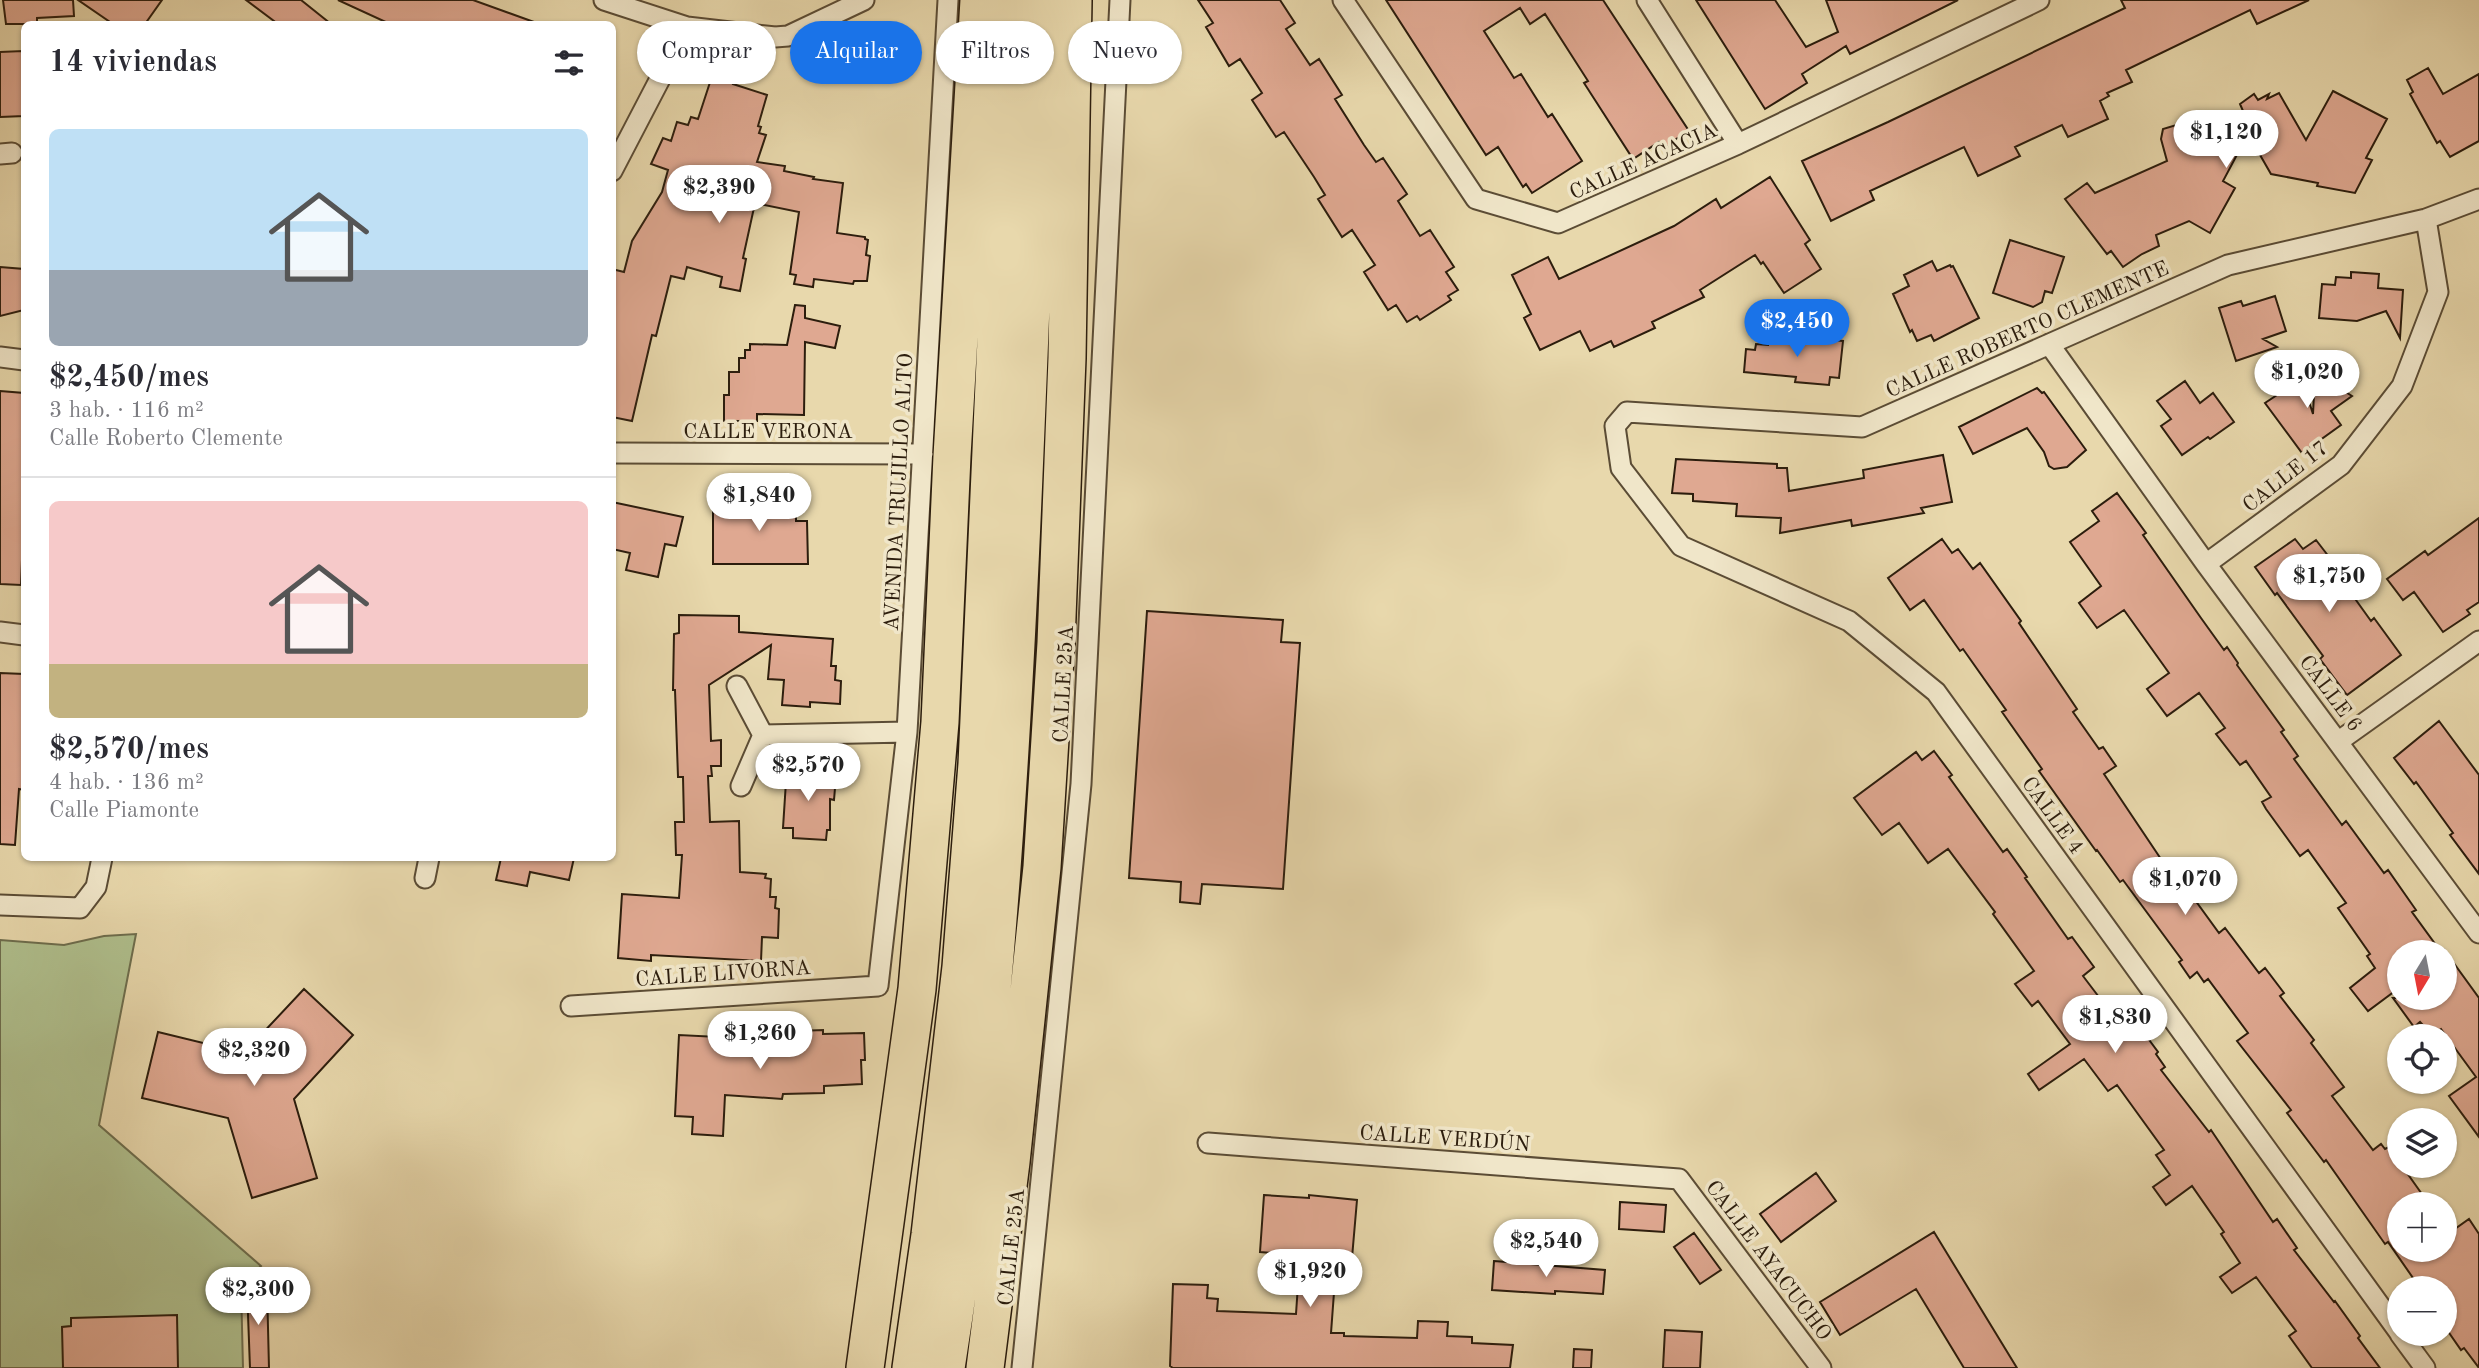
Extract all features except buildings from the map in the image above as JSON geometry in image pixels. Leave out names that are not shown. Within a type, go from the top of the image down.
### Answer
[{"type":"highway","points":[[865,1368],[917,989],[940,722],[953,442],[979,0]]},
{"type":"highway","points":[[946,1368],[977,1135],[995,970],[1013,730],[1027,429],[1009,0]]},
{"type":"highway","points":[[911,1368],[930,1235],[961,967],[1018,205],[1044,0]]},
{"type":"highway","points":[[985,1368],[1011,1162],[1042,867],[1056,643],[1067,358],[1073,0]]},
{"type":"street","points":[[604,0],[669,21]]},
{"type":"street","points":[[776,37],[788,36],[864,0]]},
{"type":"street","name":"AVENIDA TRUJILLO ALTO","points":[[878,986],[906,732],[948,0]]},
{"type":"street","name":"CALLE 25A","points":[[1022,1368],[1081,784],[1120,0]]},
{"type":"street","name":"CALLE ACACIA","points":[[1343,0],[1476,199],[1558,223],[1738,144],[2039,0]]},
{"type":"street","points":[[1647,0],[1738,144]]},
{"type":"street","points":[[616,163],[657,84]]},
{"type":"street","name":"CALLE ROBERTO CLEMENTE","points":[[1618,451],[1615,426],[1627,412],[1861,427],[2228,265],[2427,219],[2479,199]]},
{"type":"street","name":"CALLE 17","points":[[2206,564],[2341,465],[2402,386],[2438,292],[2427,219]]},
{"type":"street","name":"CALLE 6","points":[[2049,344],[2206,564],[2479,933]]},
{"type":"street","points":[[0,357],[21,360]]},
{"type":"street","name":"CALLE 4","points":[[1618,451],[1621,468],[1681,546],[1849,621],[1936,692],[2387,1315]]},
{"type":"street","name":"CALLE VERONA","points":[[616,453],[923,454]]},
{"type":"street","points":[[0,632],[21,635]]},
{"type":"street","points":[[2339,741],[2479,641]]},
{"type":"street","points":[[737,686],[763,735]]},
{"type":"street","points":[[763,735],[906,732]]},
{"type":"street","points":[[741,786],[763,735]]},
{"type":"street","points":[[0,905],[80,908],[96,887],[101,861]]},
{"type":"street","points":[[425,878],[428,861]]},
{"type":"street","name":"CALLE LIVORNA","points":[[571,1006],[878,986]]},
{"type":"street","name":"CALLE VERDÚN","points":[[1208,1143],[1679,1179]]},
{"type":"street","name":"CALLE AYACUCHO","points":[[1679,1179],[1822,1368]]},
{"type":"street","name":"CALLE 4","points":[[2409,1346],[2425,1368]]},
{"type":"green space","points":[[136,934],[99,1125],[261,1266],[241,1286],[243,1368],[0,1368],[0,940],[64,945],[104,936]]}]
